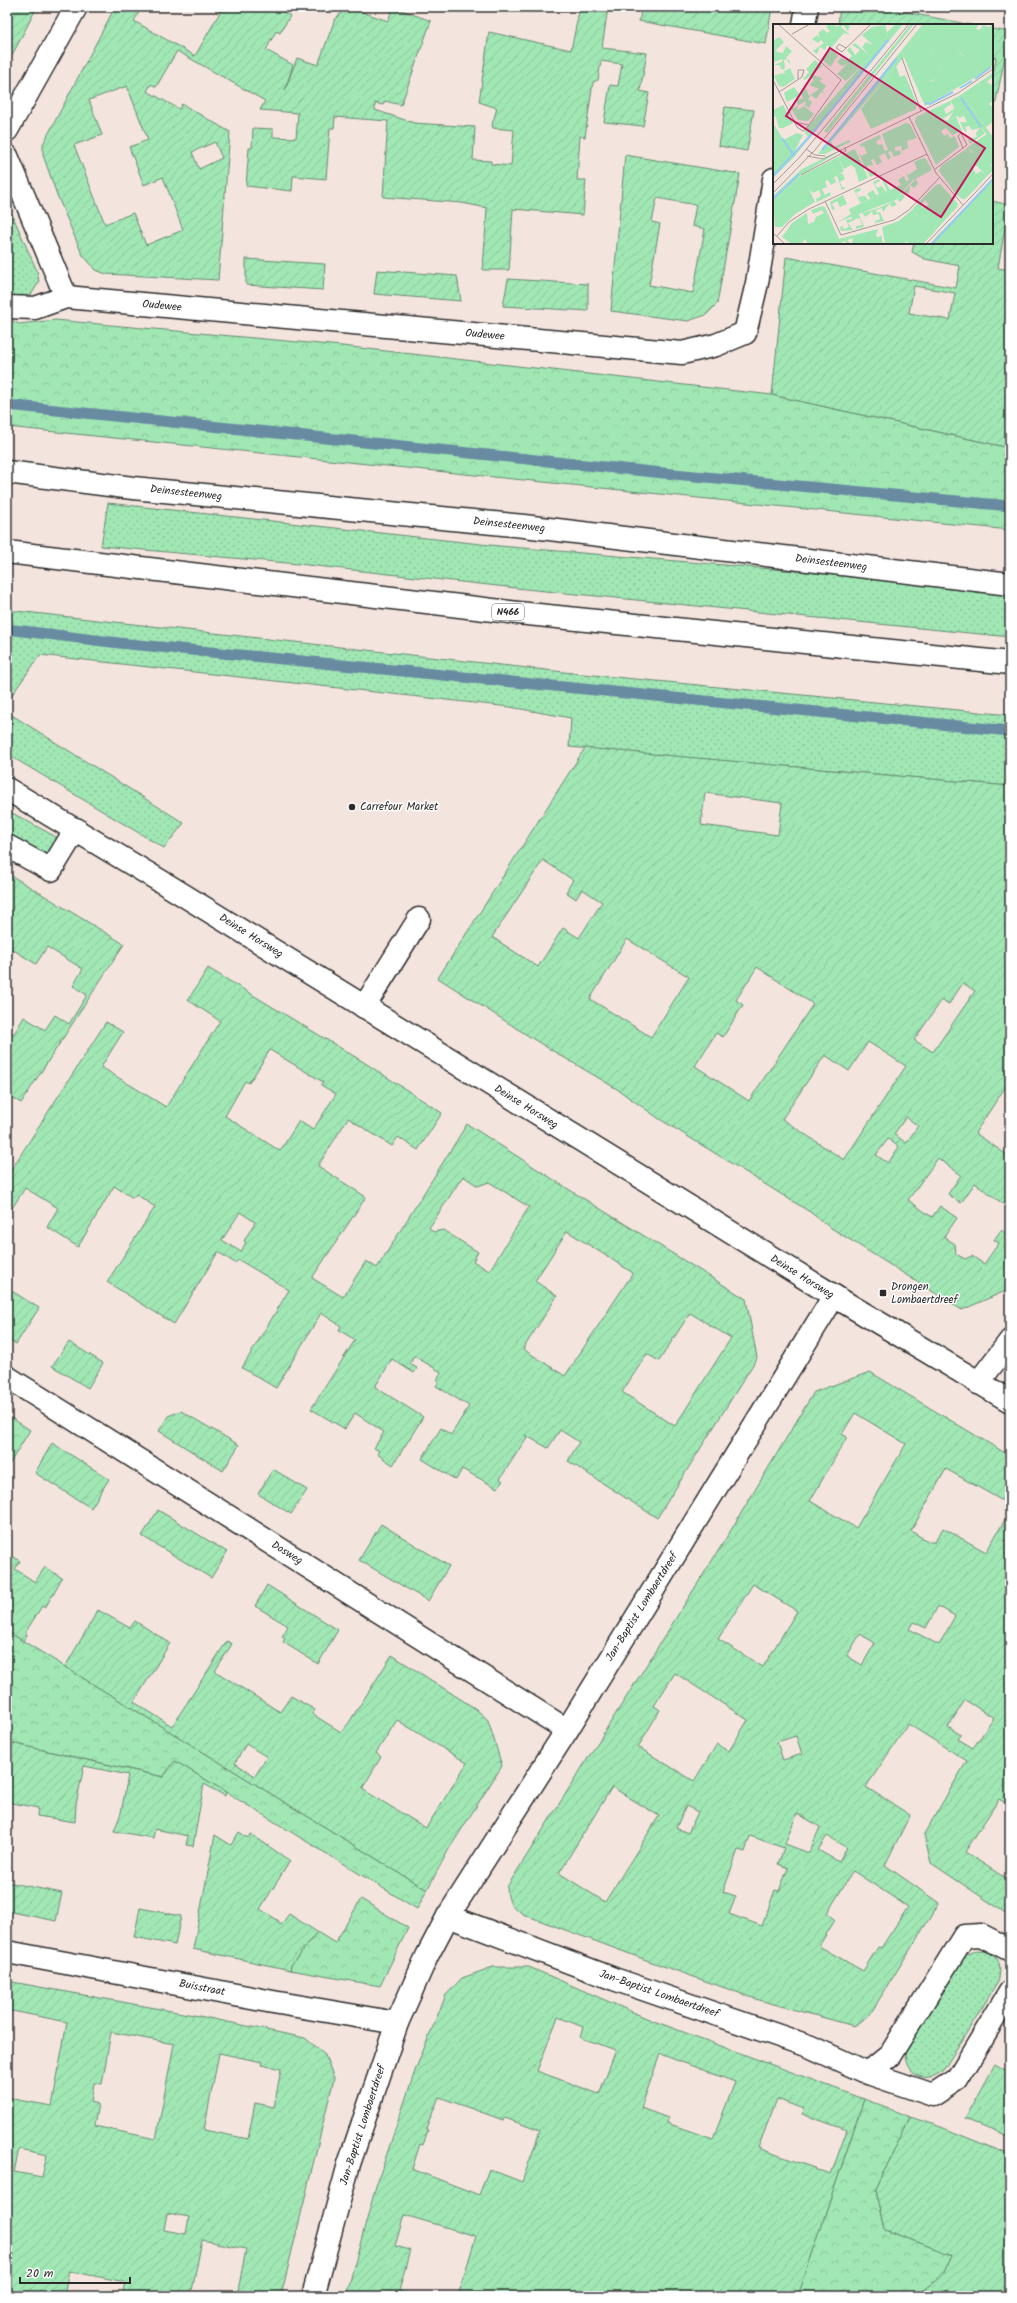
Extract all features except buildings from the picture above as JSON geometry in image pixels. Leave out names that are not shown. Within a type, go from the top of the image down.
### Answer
[{"type":"main road","points":[[7,130],[76,7]]},
{"type":"main road","points":[[804,24],[807,7]]},
{"type":"main road","points":[[7,156],[66,297]]},
{"type":"main road","name":"Oudewee","points":[[7,307],[35,308],[66,297],[682,353],[716,345],[745,333],[758,283],[773,186]]},
{"type":"main road","name":"Deinsesteenweg","points":[[7,472],[133,488],[524,526],[1010,584]]},
{"type":"main road","name":"N466","points":[[7,552],[518,613],[1010,664]]},
{"type":"main road","name":"Deinse Horsweg","points":[[7,789],[76,829],[834,1296],[1010,1401]]},
{"type":"main road","points":[[7,846],[51,870],[76,829]]},
{"type":"main road","points":[[364,1007],[419,919]]},
{"type":"main road","name":"Jan-Baptist Lombaertdreef","points":[[313,2296],[349,2164],[397,2023],[427,1956],[448,1916],[567,1730],[834,1296]]},
{"type":"main road","points":[[978,1382],[1010,1341]]},
{"type":"main road","name":"Dosweg","points":[[7,1377],[567,1730]]},
{"type":"main road","name":"Jan-Baptist Lombaertdreef","points":[[448,1916],[614,1979],[812,2046],[868,2073],[933,2095],[957,2079],[1010,1992]]},
{"type":"main road","points":[[868,2073],[890,2055],[964,1936],[981,1935],[1010,1950]]},
{"type":"main road","name":"Buisstraat","points":[[7,1952],[273,2002],[397,2023]]},
{"type":"green space","points":[[7,7],[37,7],[7,65]]},
{"type":"green space","points":[[115,7],[142,7],[134,21],[195,56],[223,7],[275,7],[290,16],[280,33],[276,31],[266,50],[293,65],[285,90],[297,58],[318,65],[335,19],[348,7],[388,21],[393,7],[431,21],[401,105],[385,101],[383,105],[375,103],[375,110],[414,123],[475,127],[473,160],[491,161],[491,164],[511,166],[514,130],[493,128],[492,125],[497,108],[479,102],[489,32],[571,50],[580,7],[608,7],[602,48],[647,53],[640,91],[649,93],[643,126],[604,122],[610,85],[618,86],[622,64],[601,61],[598,80],[593,82],[585,137],[580,136],[577,180],[586,180],[583,215],[513,209],[509,270],[483,270],[487,208],[462,203],[383,197],[388,121],[335,117],[334,128],[330,128],[326,179],[293,176],[292,191],[246,186],[249,148],[252,148],[253,128],[273,129],[273,137],[296,138],[298,113],[260,110],[265,101],[177,51],[156,87],[151,84],[147,91],[179,109],[182,104],[230,132],[218,280],[106,274],[96,270],[82,254],[57,195],[43,155],[43,144]],"holes":[[[127,86],[148,140],[129,147],[144,185],[163,177],[183,230],[146,245],[133,213],[105,224],[74,145],[102,135],[89,100]],[[215,142],[222,158],[199,169],[192,152]]]},
{"type":"green space","points":[[640,7],[772,7],[766,44],[639,21],[642,8]]},
{"type":"green space","points":[[840,7],[879,7],[967,24],[838,24]]},
{"type":"green space","points":[[993,29],[1010,32],[993,116],[993,75],[996,58],[993,57]]},
{"type":"green space","points":[[725,107],[754,110],[747,151],[719,146]]},
{"type":"green space","points":[[625,155],[740,174],[717,304],[706,315],[688,321],[611,311]],"holes":[[[657,198],[696,205],[692,226],[705,229],[693,293],[649,285],[660,224],[652,222]]]},
{"type":"green space","points":[[993,201],[1009,205],[998,268],[1010,270],[1010,448],[772,395],[786,257],[956,288],[960,266],[925,259],[912,252],[914,244],[993,244]],"holes":[[[914,286],[955,293],[950,320],[909,313]]]},
{"type":"green space","points":[[7,203],[37,271],[39,282],[31,295],[21,298],[7,295]]},
{"type":"green space","points":[[246,259],[325,264],[323,290],[246,285]]},
{"type":"green space","points":[[377,270],[457,276],[461,301],[374,294]]},
{"type":"green space","points":[[508,279],[588,284],[588,311],[503,306]]},
{"type":"green space","points":[[7,318],[19,324],[55,320],[342,346],[772,395],[1010,448],[1010,530],[7,427]]},
{"type":"green space","points":[[108,503],[499,546],[843,575],[1010,593],[1010,637],[525,589],[298,564],[101,546]]},
{"type":"green space","points":[[7,610],[573,673],[1010,715],[1010,786],[569,747],[571,718],[510,707],[40,655],[7,702]]},
{"type":"green space","points":[[7,712],[184,823],[164,848],[7,754]]},
{"type":"green space","points":[[585,748],[1010,786],[1010,1080],[975,1133],[1010,1157],[1010,1209],[975,1183],[961,1203],[948,1194],[961,1175],[938,1158],[908,1200],[932,1217],[940,1206],[957,1218],[944,1237],[955,1244],[956,1254],[965,1259],[972,1256],[984,1264],[999,1243],[994,1240],[1001,1230],[1010,1236],[1010,1289],[962,1310],[828,1226],[810,1212],[658,1118],[617,1089],[538,1042],[438,978]],"holes":[[[705,793],[782,803],[778,835],[701,825]],[[543,860],[573,880],[566,892],[576,899],[582,889],[602,902],[579,938],[563,928],[538,967],[492,937]],[[627,939],[689,977],[651,1037],[590,999]],[[757,967],[813,1004],[749,1101],[695,1066],[716,1033],[723,1037],[743,1005],[736,1000]],[[963,983],[975,991],[933,1052],[914,1040],[942,1000],[949,1004]],[[868,1042],[906,1066],[844,1160],[782,1119],[825,1055],[849,1071]],[[906,1117],[918,1126],[906,1143],[894,1134]],[[888,1139],[899,1147],[888,1163],[876,1155]]]},
{"type":"green space","points":[[7,810],[67,843],[51,870],[7,846]]},
{"type":"green space","points":[[7,873],[124,944],[21,1103],[7,1095],[7,1030],[14,1034],[24,1017],[45,1030],[55,1015],[69,1024],[87,995],[73,986],[83,969],[47,947],[36,964],[7,946]]},
{"type":"green space","points":[[208,968],[362,1061],[442,1113],[418,1150],[398,1137],[392,1146],[348,1118],[318,1166],[366,1197],[312,1278],[343,1297],[366,1261],[377,1268],[467,1124],[565,1187],[746,1299],[757,1358],[657,1518],[568,1461],[579,1442],[560,1430],[548,1448],[525,1435],[527,1437],[500,1479],[503,1481],[497,1488],[462,1469],[456,1480],[422,1459],[441,1428],[451,1435],[469,1406],[436,1386],[439,1382],[437,1381],[441,1372],[414,1356],[410,1364],[417,1368],[414,1373],[392,1359],[375,1387],[423,1417],[393,1465],[377,1454],[379,1451],[374,1448],[384,1432],[355,1413],[345,1429],[311,1409],[355,1340],[339,1330],[341,1326],[321,1313],[276,1388],[242,1368],[289,1290],[239,1260],[235,1263],[218,1252],[174,1324],[107,1282],[155,1207],[136,1194],[133,1198],[114,1186],[78,1247],[47,1227],[58,1208],[25,1188],[7,1216],[7,1176],[106,1022],[123,1032],[101,1067],[166,1107],[220,1021],[188,1000]],"holes":[[[270,1050],[323,1082],[321,1085],[336,1094],[313,1130],[299,1121],[280,1151],[225,1116],[245,1081],[249,1083]],[[463,1176],[478,1186],[489,1182],[529,1207],[489,1271],[473,1261],[478,1252],[443,1230],[434,1232],[429,1228]],[[240,1212],[255,1222],[244,1241],[246,1242],[241,1252],[222,1240]],[[567,1231],[633,1273],[565,1376],[523,1349],[557,1296],[535,1281]],[[690,1313],[731,1338],[675,1426],[622,1392],[647,1354],[659,1361]]]},
{"type":"green space","points":[[7,1288],[39,1308],[16,1344],[7,1339]]},
{"type":"green space","points":[[69,1342],[103,1363],[88,1388],[52,1366]]},
{"type":"green space","points":[[870,1372],[1010,1456],[1010,1505],[946,1469],[911,1531],[929,1542],[935,1542],[943,1528],[986,1552],[1010,1511],[1008,1605],[1010,1606],[1010,1806],[999,1799],[965,1852],[1010,1881],[1010,1916],[931,1863],[924,1834],[967,1761],[908,1724],[866,1787],[910,1815],[885,1865],[939,1903],[869,2016],[854,2026],[759,2000],[525,1915],[516,1909],[509,1901],[507,1887],[725,1540],[814,1392]],"holes":[[[855,1413],[906,1444],[856,1528],[810,1501],[847,1437],[842,1434]],[[753,1584],[797,1611],[763,1667],[718,1639]],[[938,1606],[955,1616],[939,1645],[909,1629],[913,1622],[926,1628]],[[860,1634],[875,1643],[862,1665],[847,1656]],[[675,1673],[748,1720],[729,1751],[717,1744],[694,1781],[638,1747],[660,1710],[654,1706]],[[965,1700],[994,1718],[973,1748],[958,1739],[961,1735],[948,1727]],[[796,1736],[802,1754],[783,1760],[777,1742]],[[612,1787],[659,1816],[605,1902],[559,1873]],[[686,1806],[698,1812],[688,1833],[676,1828]],[[797,1813],[820,1827],[809,1853],[785,1844]],[[750,1836],[784,1848],[778,1864],[788,1868],[779,1891],[775,1890],[762,1926],[729,1914],[736,1896],[723,1892],[738,1850],[745,1852]],[[827,1836],[847,1848],[839,1862],[818,1850]],[[853,1871],[908,1907],[881,1948],[878,1947],[863,1971],[819,1946],[835,1920],[827,1913]]]},
{"type":"green space","points":[[181,1411],[239,1445],[223,1471],[159,1431],[168,1416]]},
{"type":"green space","points":[[7,1415],[30,1430],[7,1468]]},
{"type":"green space","points":[[52,1443],[109,1479],[91,1508],[35,1473]]},
{"type":"green space","points":[[273,1469],[307,1490],[291,1514],[258,1494]]},
{"type":"green space","points":[[158,1510],[227,1552],[211,1578],[142,1536]]},
{"type":"green space","points":[[381,1524],[449,1566],[428,1601],[359,1560]]},
{"type":"green space","points":[[7,1553],[20,1561],[15,1569],[35,1582],[45,1567],[62,1578],[45,1608],[42,1606],[25,1633],[27,1635],[23,1641],[7,1631]]},
{"type":"green space","points":[[267,1585],[338,1630],[318,1664],[283,1642],[285,1639],[282,1637],[288,1626],[255,1606]]},
{"type":"green space","points":[[98,1610],[130,1628],[135,1621],[170,1643],[134,1702],[172,1726],[227,1641],[232,1644],[215,1671],[280,1712],[291,1696],[315,1710],[312,1714],[341,1732],[348,1724],[392,1655],[476,1709],[488,1720],[502,1766],[449,1849],[427,1890],[65,1667]],"holes":[[[397,1720],[467,1763],[426,1828],[362,1789],[381,1757],[376,1753]],[[246,1744],[267,1757],[255,1776],[235,1763]]]},
{"type":"green space","points":[[7,1631],[427,1890],[417,1909],[175,1761],[164,1777],[7,1742]]},
{"type":"green space","points":[[7,1742],[163,1777],[175,1761],[226,1792],[225,1796],[204,1784],[193,1846],[186,1845],[188,1836],[155,1829],[153,1838],[114,1831],[121,1813],[128,1775],[84,1766],[76,1804],[75,1822],[37,1816],[38,1808],[7,1802],[7,1769],[10,1753],[7,1752]]},
{"type":"green space","points":[[239,1832],[248,1838],[251,1834],[290,1861],[260,1909],[279,1921],[278,1923],[281,1925],[289,1914],[317,1932],[291,1965],[290,1970],[193,1949],[215,1835],[231,1845]]},
{"type":"green space","points":[[7,1882],[62,1893],[56,1921],[7,1911]]},
{"type":"green space","points":[[361,1899],[408,1928],[380,1986],[290,1970],[291,1965],[317,1932],[335,1943]]},
{"type":"green space","points":[[140,1908],[181,1916],[175,1945],[134,1937]]},
{"type":"green space","points":[[977,1950],[990,1953],[997,1959],[1000,1969],[998,1982],[944,2069],[937,2075],[930,2077],[916,2075],[907,2064],[905,2057],[906,2048],[962,1957]]},
{"type":"green space","points":[[493,1967],[529,1967],[651,2020],[864,2099],[798,2296],[458,2296],[476,2236],[404,2215],[395,2246],[410,2250],[399,2291],[419,2296],[346,2296],[376,2186],[416,2068],[446,1995],[462,1978]],"holes":[[[558,2017],[583,2027],[580,2038],[616,2050],[599,2094],[537,2071]],[[660,2054],[735,2082],[713,2139],[667,2123],[668,2118],[641,2108]],[[439,2097],[503,2120],[505,2118],[540,2131],[522,2182],[489,2169],[479,2195],[412,2169],[420,2144],[423,2145],[428,2130],[426,2129]],[[777,2099],[803,2109],[802,2114],[847,2130],[831,2174],[758,2148]]]},
{"type":"green space","points":[[7,1981],[199,2016],[305,2038],[325,2055],[334,2078],[281,2296],[237,2296],[246,2249],[202,2240],[191,2296],[122,2296],[125,2282],[69,2271],[64,2296],[7,2296],[7,2172],[10,2172],[12,2160],[7,2159],[7,2098],[52,2106],[67,2022],[7,2010]],"holes":[[[111,2032],[174,2044],[156,2139],[94,2126],[98,2104],[91,2102],[94,2083],[102,2084]],[[219,2053],[262,2062],[261,2065],[281,2069],[274,2107],[255,2103],[248,2139],[204,2130]],[[19,2149],[47,2155],[42,2177],[14,2172]],[[167,2213],[189,2217],[186,2234],[164,2230]]]},
{"type":"green space","points":[[995,2065],[1010,2074],[1010,2137],[965,2119]]},
{"type":"green space","points":[[864,2099],[910,2117],[876,2189],[885,2230],[952,2255],[945,2273],[916,2296],[798,2296]]},
{"type":"green space","points":[[910,2117],[941,2127],[1010,2155],[1010,2296],[916,2296],[945,2273],[952,2255],[885,2230],[876,2189]]},
{"type":"waterway","points":[[7,405],[653,472],[1010,506]]},
{"type":"waterway","points":[[7,629],[119,643],[1010,731]]},
{"type":"place","name":"Carrefour Market","points":[[352,807]]},
{"type":"place","name":"Drongen Lombaertdreef","points":[[883,1293]]}]
